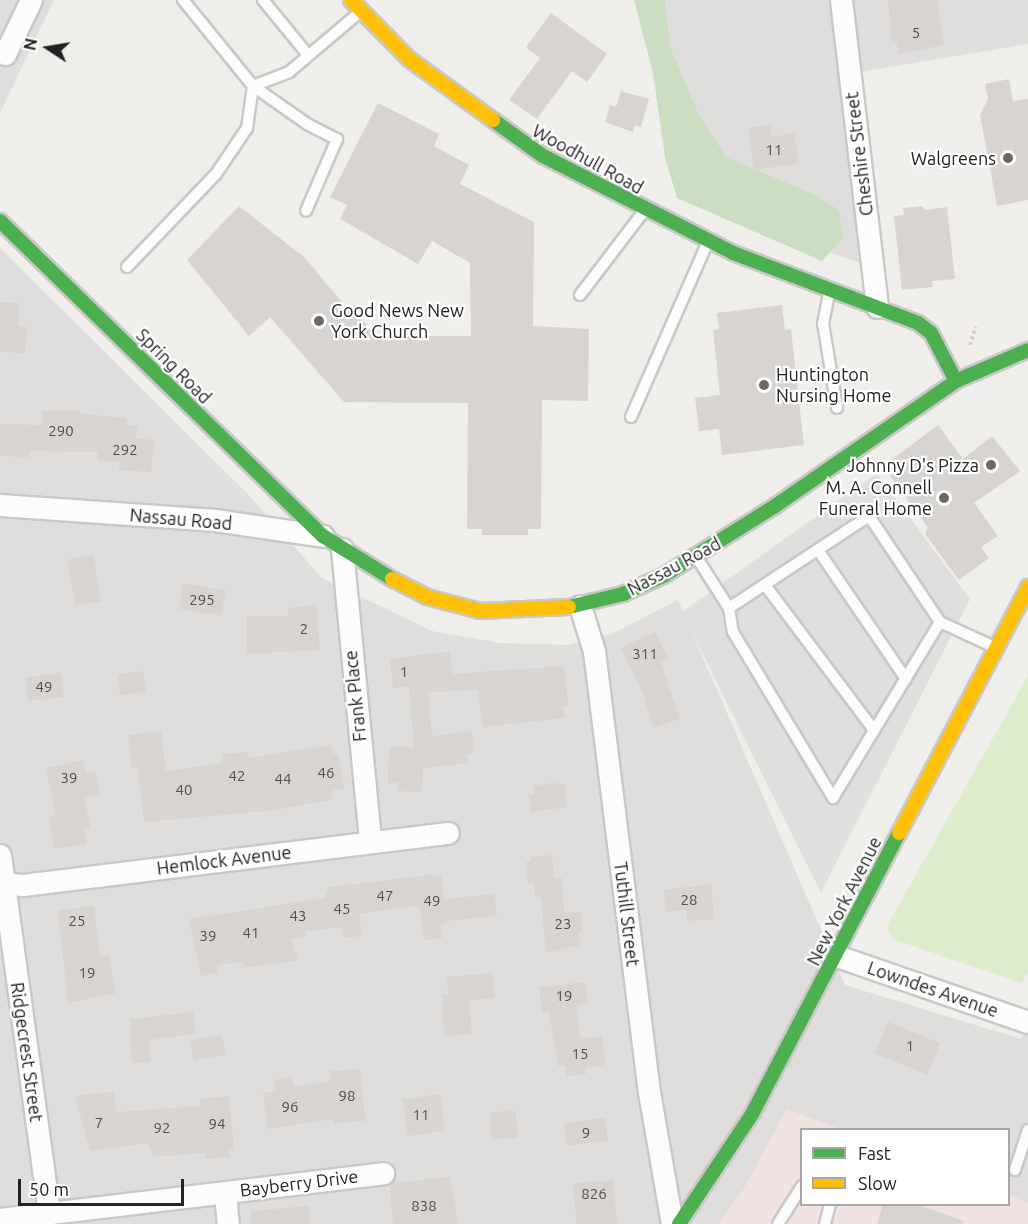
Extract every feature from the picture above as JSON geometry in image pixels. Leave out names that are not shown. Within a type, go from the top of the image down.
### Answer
[{"type":"main road","name":"Woodhull Road","points":[[356,6],[409,59],[493,124],[543,156],[644,211],[708,242],[877,307],[931,333],[956,381]]},
{"type":"main road","name":"Spring Road","points":[[0,221],[323,536]]},
{"type":"main road","name":"Nassau Road","points":[[323,536],[427,597],[480,611],[521,612],[580,606],[623,594],[696,558],[956,381],[1028,350]]},
{"type":"main road","name":"New York Avenue","points":[[679,1224],[752,1114],[837,956],[1028,587]]},
{"type":"street","points":[[5,54],[31,0]]},
{"type":"street","name":"Cheshire Street","points":[[841,0],[877,307]]},
{"type":"street","name":"Nassau Road","points":[[0,505],[214,520],[323,536]]},
{"type":"street","name":"Frank Place","points":[[342,549],[370,842]]},
{"type":"street","name":"Tuthill Street","points":[[580,606],[593,647],[649,1092],[672,1224]]},
{"type":"street","name":"Hemlock Avenue","points":[[2,883],[23,885],[448,833]]},
{"type":"street","name":"Ridgecrest Street","points":[[0,855],[2,883],[49,1214]]},
{"type":"street","name":"Lowndes Avenue","points":[[837,956],[1027,1019]]},
{"type":"street","name":"Bayberry Drive","points":[[0,1219],[383,1173]]},
{"type":"street","points":[[225,1192],[228,1224]]},
{"type":"lane","points":[[183,0],[253,86],[307,124],[337,139],[306,211]]},
{"type":"lane","points":[[263,0],[308,55]]},
{"type":"lane","points":[[253,86],[288,72],[356,6]]},
{"type":"lane","points":[[127,267],[216,174],[247,128],[253,86]]},
{"type":"lane","points":[[580,296],[644,211]]},
{"type":"lane","points":[[631,417],[708,242]]},
{"type":"lane","points":[[835,292],[823,323],[837,408]]},
{"type":"lane","points":[[729,608],[869,516],[940,622],[996,648]]},
{"type":"lane","points":[[818,550],[906,679]]},
{"type":"lane","points":[[696,558],[729,608],[733,632],[833,798],[940,622]]},
{"type":"lane","points":[[765,585],[874,730]]},
{"type":"lane","points":[[1015,1170],[1028,1130]]},
{"type":"lane","points":[[778,1224],[800,1188]]},
{"type":"lane","points":[[825,1224],[830,1206]]},
{"type":"path","points":[[970,345],[976,327]]},
{"type":"shaded area","points":[[0,0],[54,0],[0,113]]},
{"type":"shaded area","points":[[664,0],[1028,0],[1028,44],[841,75],[859,263],[687,199]]},
{"type":"shaded area","points":[[0,248],[249,495],[322,578],[432,631],[500,643],[569,645],[612,634],[678,600],[845,985],[1021,1039],[1028,1027],[1028,1224],[0,1224]]},
{"type":"shaded area","points":[[877,473],[970,599],[821,893],[682,612]]},
{"type":"shaded area","points":[[787,1109],[837,1128],[800,1128],[800,1206],[1010,1206],[1010,1195],[1028,1203],[1028,1224],[718,1224],[743,1190]]},
{"type":"green space","points":[[634,0],[665,0],[670,47],[699,115],[726,157],[815,195],[839,210],[843,238],[822,261],[677,198],[665,157],[653,73]]},
{"type":"green space","points":[[1028,676],[1028,972],[1022,983],[892,939],[887,926]]},
{"type":"building","points":[[888,0],[937,0],[944,45],[899,54],[897,41],[892,42]]},
{"type":"building","points":[[551,13],[607,54],[587,82],[572,71],[537,119],[509,100],[540,58],[526,47]]},
{"type":"building","name":"Walgreens","points":[[1009,79],[1013,101],[1028,99],[1028,200],[997,206],[980,115],[988,99],[985,84]]},
{"type":"building","points":[[621,91],[649,99],[641,127],[635,125],[633,132],[605,122],[610,105],[616,107]]},
{"type":"building","name":"Good News New York Church","points":[[378,103],[439,134],[434,146],[469,165],[460,184],[534,222],[533,326],[589,329],[588,401],[542,400],[541,529],[528,529],[528,535],[482,535],[482,529],[467,529],[468,403],[344,402],[270,317],[249,336],[187,260],[239,206],[304,257],[346,307],[348,304],[377,336],[471,336],[470,263],[432,241],[418,264],[340,219],[347,205],[330,197]]},
{"type":"building","points":[[770,125],[772,137],[794,133],[799,163],[754,170],[748,128]]},
{"type":"building","points":[[922,206],[925,210],[947,207],[955,279],[932,281],[933,287],[902,290],[894,216],[904,215],[903,208]]},
{"type":"building","points":[[0,302],[19,303],[18,326],[27,327],[25,353],[0,352]]},
{"type":"building","name":"Huntington Nursing Home","points":[[782,305],[785,330],[791,329],[804,445],[722,455],[719,429],[699,431],[695,398],[720,395],[713,330],[719,329],[717,313]]},
{"type":"building","points":[[42,411],[81,411],[81,414],[127,418],[126,425],[137,426],[136,438],[154,440],[151,472],[119,470],[120,462],[97,460],[98,452],[29,451],[29,457],[0,456],[0,424],[42,425]]},
{"type":"building","name":"M. A. Connell Funeral Home","points":[[938,425],[963,459],[992,436],[1020,471],[974,503],[998,536],[981,547],[989,558],[959,580],[925,534],[928,528],[883,466]]},
{"type":"building","points":[[93,555],[101,601],[76,606],[67,560]]},
{"type":"building","points":[[183,583],[225,590],[221,615],[179,609]]},
{"type":"building","points":[[316,605],[320,650],[247,654],[247,616],[289,616],[288,608]]},
{"type":"building","points":[[655,632],[668,659],[661,663],[680,719],[653,728],[643,693],[621,648]]},
{"type":"building","points":[[450,651],[452,674],[564,666],[568,705],[563,706],[565,718],[483,727],[478,689],[428,693],[432,736],[472,731],[474,753],[467,754],[468,763],[423,768],[422,792],[398,791],[398,783],[388,783],[389,747],[414,747],[409,686],[393,688],[390,659]]},
{"type":"building","points":[[143,671],[146,692],[120,695],[117,675]]},
{"type":"building","points":[[61,673],[64,697],[28,701],[25,677]]},
{"type":"building","points":[[161,731],[166,771],[223,763],[222,754],[248,752],[249,758],[331,745],[332,754],[338,753],[344,789],[333,790],[332,800],[268,811],[144,822],[138,767],[132,768],[128,735]]},
{"type":"building","points":[[83,760],[86,773],[95,771],[100,794],[85,797],[90,828],[84,829],[87,844],[54,849],[49,817],[56,816],[46,768]]},
{"type":"building","points":[[551,783],[564,784],[567,807],[531,812],[529,795],[534,794],[533,786]]},
{"type":"building","points":[[552,855],[554,878],[562,878],[564,913],[581,912],[583,933],[579,933],[580,945],[546,953],[541,897],[535,897],[534,883],[528,883],[526,862],[531,861],[531,857]]},
{"type":"building","points":[[430,875],[441,876],[444,899],[494,894],[497,916],[447,921],[440,925],[442,938],[424,940],[419,905],[359,914],[362,936],[343,938],[342,927],[306,931],[306,936],[291,938],[298,961],[244,967],[243,962],[217,965],[217,973],[201,976],[189,919],[325,898],[329,887]]},
{"type":"building","points":[[711,884],[714,919],[687,921],[686,910],[666,912],[664,890]]},
{"type":"building","points":[[94,906],[100,957],[109,956],[116,993],[68,1003],[58,910]]},
{"type":"building","points":[[493,973],[495,998],[469,1000],[472,1034],[444,1036],[442,994],[448,994],[447,977]]},
{"type":"building","points":[[585,982],[588,1004],[577,1005],[580,1039],[602,1036],[605,1065],[585,1068],[586,1074],[567,1077],[565,1065],[558,1066],[549,1012],[542,1013],[539,987]]},
{"type":"building","points":[[193,1012],[196,1034],[149,1040],[150,1062],[132,1063],[130,1019]]},
{"type":"building","points":[[888,1022],[940,1043],[927,1075],[875,1054]]},
{"type":"building","points":[[222,1035],[225,1055],[194,1060],[190,1040]]},
{"type":"building","points":[[360,1069],[365,1121],[334,1123],[334,1119],[268,1129],[263,1093],[275,1091],[273,1080],[292,1077],[294,1087],[331,1081],[330,1071]]},
{"type":"building","points":[[114,1091],[117,1112],[201,1106],[200,1099],[229,1096],[234,1150],[229,1150],[230,1157],[206,1159],[205,1153],[154,1157],[148,1143],[90,1151],[75,1096]]},
{"type":"building","points":[[440,1094],[445,1131],[408,1136],[402,1099]]},
{"type":"building","points":[[516,1111],[517,1138],[491,1139],[490,1112]]},
{"type":"building","points":[[605,1118],[608,1141],[567,1146],[564,1123]]},
{"type":"building","points":[[450,1177],[458,1224],[393,1224],[390,1183]]},
{"type":"building","points":[[613,1180],[617,1224],[577,1224],[573,1183]]},
{"type":"building","points":[[309,1206],[310,1224],[251,1224],[251,1211]]},
{"type":"building","points":[[882,1206],[922,1206],[964,1221],[963,1224],[877,1224]]},
{"type":"traffic: fast","points":[[493,120],[543,156],[733,253],[918,323],[931,333],[956,381]]},
{"type":"traffic: fast","points":[[0,221],[323,536],[392,579]]},
{"type":"traffic: fast","points":[[569,607],[623,594],[663,576],[775,506],[956,381],[1028,350]]},
{"type":"traffic: fast","points":[[679,1224],[752,1114],[899,833]]},
{"type":"traffic: slow","points":[[351,0],[409,59],[493,120]]},
{"type":"traffic: slow","points":[[392,579],[427,597],[480,611],[569,607]]},
{"type":"traffic: slow","points":[[899,833],[1028,587]]},
{"type":"place","name":"Walgreens","points":[[1008,158]]},
{"type":"place","name":"Good News New York Church","points":[[319,321]]},
{"type":"place","name":"Huntington Nursing Home","points":[[764,385]]},
{"type":"place","name":"Johnny D's Pizza","points":[[991,465]]},
{"type":"place","name":"M. A. Connell Funeral Home","points":[[944,498]]}]
